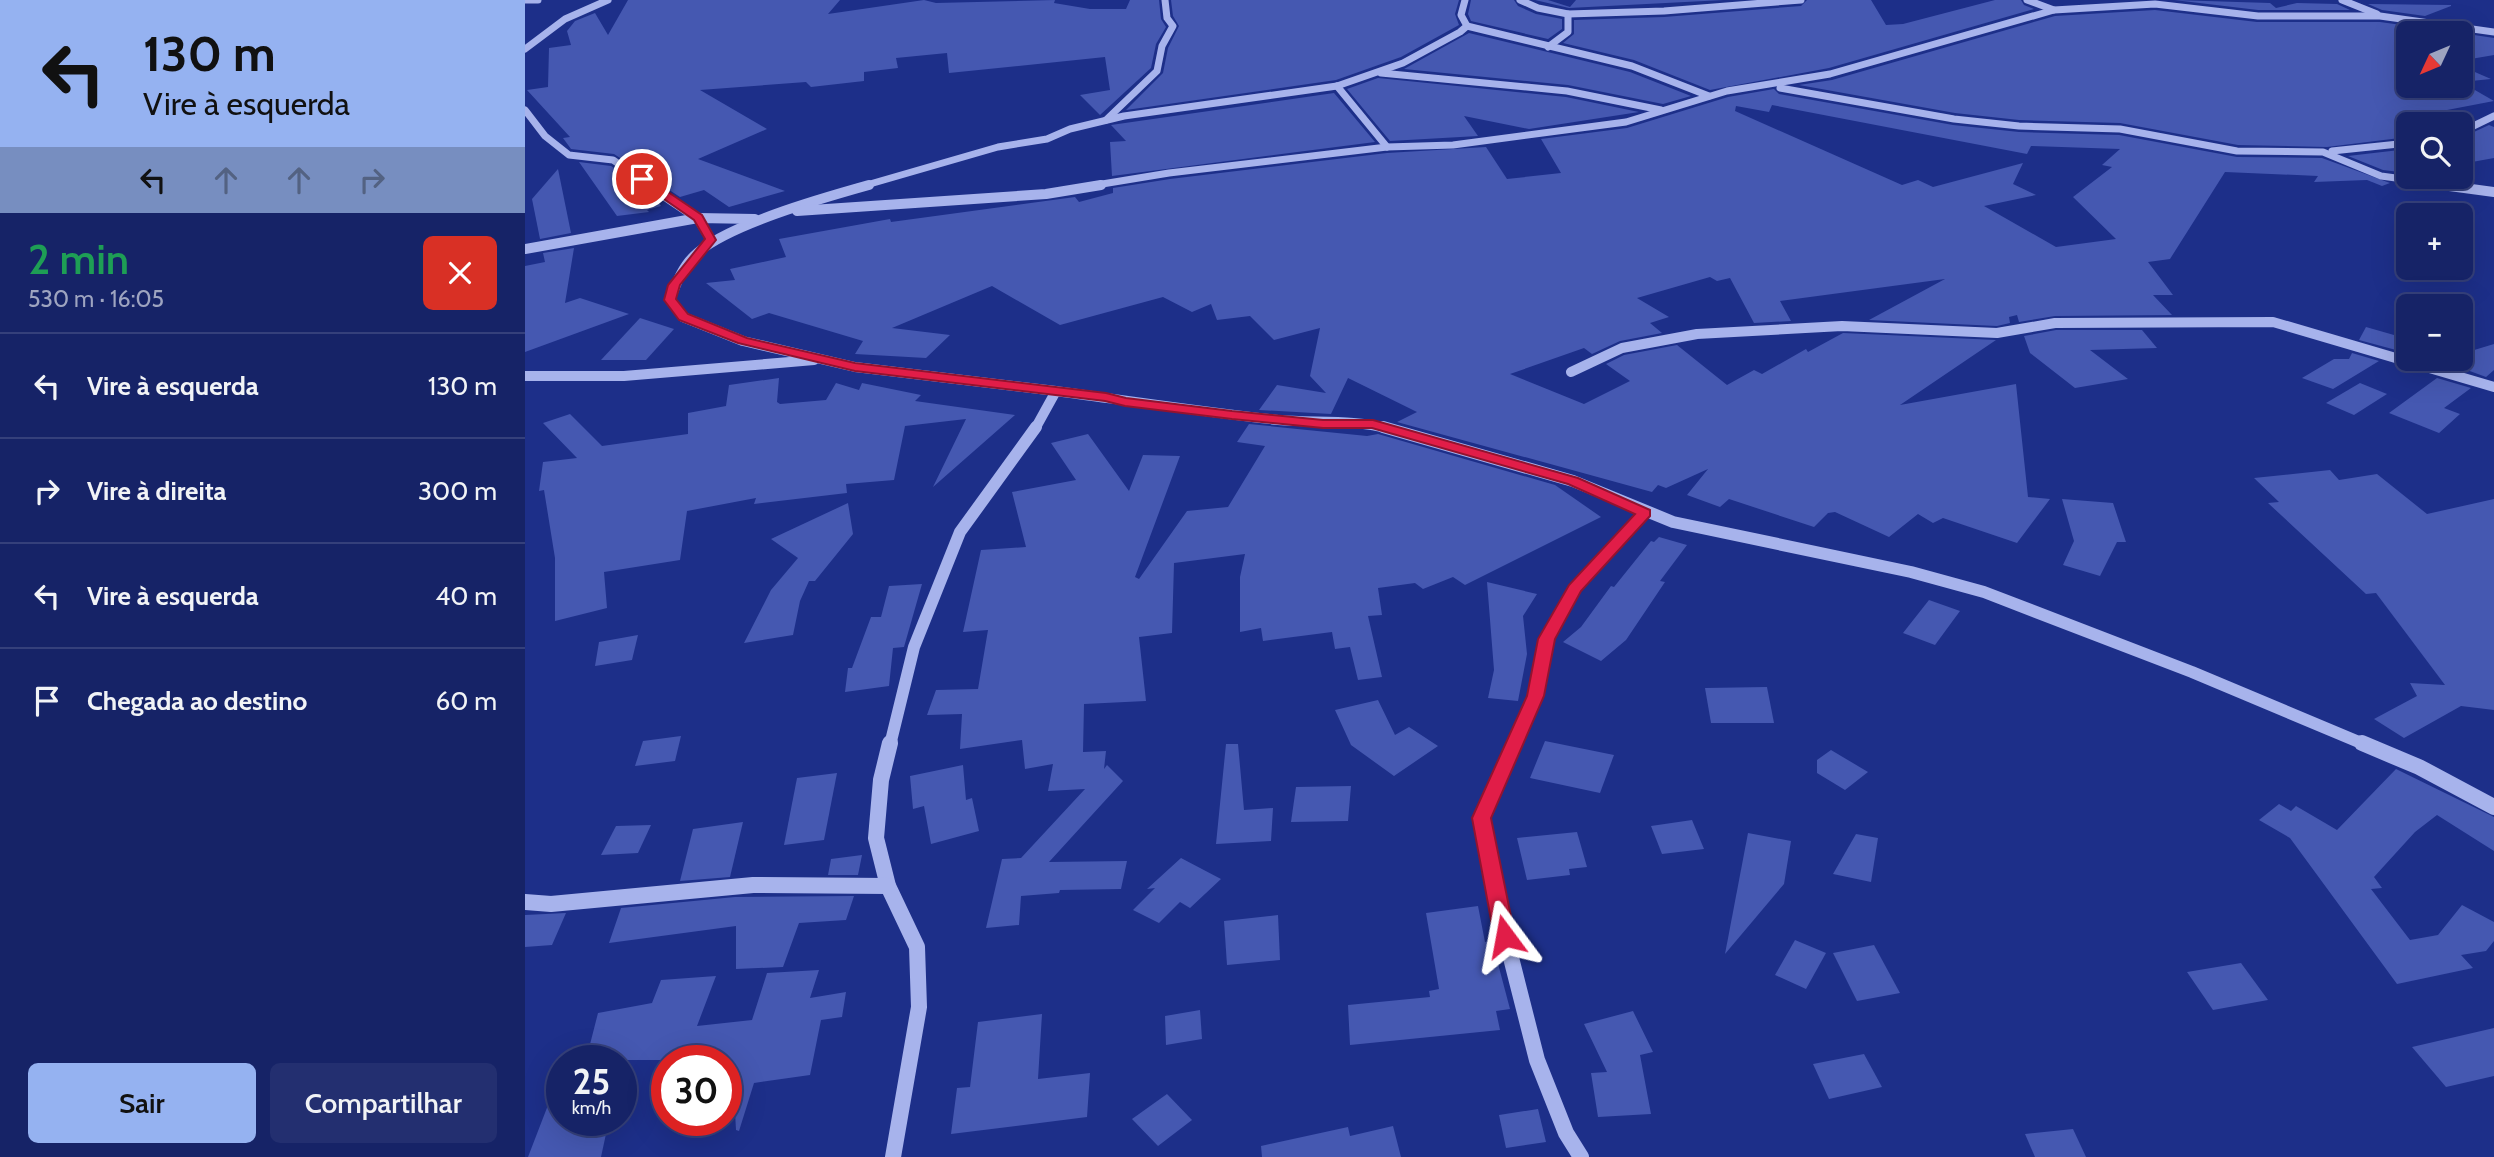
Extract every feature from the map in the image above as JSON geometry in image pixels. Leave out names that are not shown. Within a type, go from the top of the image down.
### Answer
[{"type":"street","points":[[525,0],[538,0]]},
{"type":"street","points":[[525,49],[565,19],[608,0]]},
{"type":"street","points":[[1105,121],[1157,71],[1161,46],[1173,26],[1167,18],[1164,0]]},
{"type":"street","points":[[1465,0],[1461,15],[1467,26]]},
{"type":"street","points":[[1520,0],[1538,8],[1568,14],[1664,11],[1801,0]]},
{"type":"street","points":[[2027,0],[2054,10]]},
{"type":"street","points":[[2342,0],[2380,16]]},
{"type":"street","points":[[2494,32],[2380,16],[2258,16],[2155,4],[2054,10],[1830,74],[1709,96],[1626,122],[1585,129],[1453,145],[1387,147],[1169,173],[1046,194],[790,212],[763,219],[711,240],[674,285],[670,300],[683,317],[743,341],[855,367],[1232,415],[1323,424],[1373,424],[1573,481],[1644,513],[1984,592],[2180,667],[2419,767],[2494,807]]},
{"type":"street","points":[[1548,47],[1568,33],[1568,14]]},
{"type":"street","points":[[790,212],[806,203],[997,147],[1047,139],[1070,129],[1206,102],[1337,86],[1403,63],[1467,26],[1632,65],[1679,81],[1709,96]]},
{"type":"street","points":[[1378,73],[1567,91],[1664,111]]},
{"type":"street","points":[[1761,85],[1954,118],[2019,125],[2120,129],[2237,151],[2323,152],[2396,144]]},
{"type":"street","points":[[1337,86],[1387,147]]},
{"type":"street","points":[[525,110],[545,136],[569,155],[613,160],[698,218],[711,240]]},
{"type":"street","points":[[2473,126],[2494,116]]},
{"type":"street","points":[[2323,152],[2337,155],[2381,176],[2494,192]]},
{"type":"street","points":[[525,248],[698,218],[763,219]]},
{"type":"street","points":[[1571,372],[1622,348],[1697,334],[1842,326],[1997,332],[2055,323],[2139,324],[2236,320],[2273,322],[2494,387]]},
{"type":"street","points":[[525,376],[624,376],[828,359]]},
{"type":"street","points":[[893,1157],[919,1007],[916,947],[888,887],[876,838],[881,780],[914,648],[960,532],[1033,432],[1056,391]]},
{"type":"street","points":[[1581,1157],[1566,1133],[1537,1060],[1497,902],[1482,818],[1536,696],[1547,639],[1574,589],[1644,513]]},
{"type":"street","points":[[525,902],[551,904],[753,885],[888,887]]},
{"type":"building","points":[[628,0],[840,0],[828,14],[924,0],[936,3],[1055,0],[1054,3],[1090,9],[1126,9],[1130,0],[1159,0],[1161,19],[1166,27],[1156,44],[1151,68],[1100,115],[1080,95],[1110,90],[1105,57],[949,73],[947,53],[896,58],[898,68],[864,72],[864,81],[811,87],[806,82],[700,90],[767,129],[698,159],[785,191],[729,207],[704,190],[680,197],[614,154],[571,149],[563,138],[570,137],[527,90],[548,87],[549,48],[571,45],[567,31],[575,21],[595,13],[608,35]]},
{"type":"building","points":[[1171,0],[1459,0],[1455,14],[1459,25],[1401,57],[1336,80],[1126,110],[1163,73],[1168,48],[1179,26],[1173,16]]},
{"type":"building","points":[[1471,0],[1514,0],[1518,6],[1536,14],[1562,19],[1562,29],[1548,39],[1471,21],[1468,14]]},
{"type":"building","points":[[1535,0],[1548,0],[1570,7],[1576,0],[1724,0],[1569,8]]},
{"type":"building","points":[[1807,0],[1871,0],[1886,25],[1903,24],[1995,0],[2021,0],[2024,5],[2034,9],[1829,68],[1710,90],[1634,60],[1563,43],[1574,34],[1574,20],[1664,17],[1801,6]]},
{"type":"building","points":[[2174,0],[2270,3],[2276,8],[2297,3],[2337,4],[2350,10],[2258,10]]},
{"type":"building","points":[[2368,4],[2451,6],[2425,16],[2382,10]]},
{"type":"building","points":[[2155,10],[2257,22],[2396,24],[2396,98],[2473,98],[2473,89],[2494,101],[2447,110],[2452,112],[2396,112],[2396,138],[2327,147],[2238,145],[2120,123],[2019,120],[1955,113],[1799,85],[1832,80],[2055,16]]},
{"type":"building","points":[[1469,33],[1630,72],[1691,96],[1663,104],[1568,85],[1404,69]]},
{"type":"building","points":[[2473,35],[2494,38],[2494,55],[2473,59]]},
{"type":"building","points":[[2473,71],[2491,79],[2473,81]]},
{"type":"building","points":[[1378,78],[1566,97],[1639,112],[1529,129],[1464,116],[1478,136],[1390,141],[1347,89]]},
{"type":"building","points":[[1774,89],[1779,94],[1953,125],[2019,132],[2119,135],[2237,157],[2322,158],[2390,183],[2382,186],[2367,180],[2314,182],[2318,176],[2225,172],[2170,259],[2148,262],[2173,295],[2153,295],[2172,315],[2055,316],[2019,322],[2017,315],[2009,317],[2010,323],[1997,326],[1869,320],[1945,279],[1780,301],[1791,321],[1754,323],[1730,278],[1717,281],[1710,277],[1637,298],[1669,317],[1650,323],[1662,333],[1620,341],[1592,354],[1584,348],[1510,374],[1584,404],[1630,381],[1606,364],[1624,355],[1677,345],[1727,385],[1754,370],[1762,374],[1806,349],[1808,352],[1843,333],[1996,340],[1900,405],[2016,384],[2028,497],[2050,499],[2017,543],[1943,518],[1933,523],[1918,514],[1889,537],[1835,512],[1828,513],[1814,527],[1729,499],[1720,507],[1687,495],[1708,469],[1666,488],[1658,485],[1652,492],[1397,422],[1417,412],[1348,378],[1331,414],[1259,410],[1277,385],[1326,393],[1310,376],[1320,328],[1274,340],[1250,316],[1217,320],[1211,304],[1192,312],[1163,297],[1060,325],[992,286],[892,328],[950,335],[926,358],[855,354],[863,341],[769,313],[752,319],[706,283],[735,280],[730,269],[786,257],[779,239],[890,219],[891,222],[1075,197],[1079,202],[1113,193],[1113,188],[1170,179],[1387,153],[1486,147],[1507,179],[1561,173],[1541,139],[1627,128],[1728,97]],"holes":[[[1772,105],[2027,154],[2031,146],[2120,149],[2102,165],[2112,167],[2073,197],[2116,239],[2056,247],[1984,206],[2036,195],[2013,184],[2023,163],[1933,187],[1918,180],[1902,185],[1735,111],[1736,106],[1769,112]]]},
{"type":"building","points":[[1334,93],[1375,142],[1112,176],[1110,142],[1126,141],[1111,125]]},
{"type":"building","points":[[2489,125],[2494,127],[2494,158],[2473,162],[2473,132]]},
{"type":"building","points":[[2396,150],[2396,172],[2383,170],[2348,156]]},
{"type":"building","points":[[579,162],[611,166],[661,202],[661,206],[647,210],[649,212],[617,216]]},
{"type":"building","points":[[558,169],[571,233],[540,239],[532,199]]},
{"type":"building","points":[[574,248],[565,303],[580,298],[629,314],[525,352],[525,266],[545,262],[543,253]]},
{"type":"building","points":[[640,318],[674,329],[646,360],[601,360]]},
{"type":"building","points":[[2366,327],[2396,336],[2396,350],[2359,340]]},
{"type":"building","points":[[2056,330],[2142,330],[2157,348],[2090,350],[2128,379],[2075,388],[2030,353],[2024,336]]},
{"type":"building","points":[[2494,344],[2494,370],[2486,377],[2470,371],[2473,371],[2473,350]]},
{"type":"building","points":[[2352,353],[2379,361],[2333,389],[2302,378],[2334,359],[2349,359]]},
{"type":"building","points":[[779,378],[777,402],[780,404],[826,400],[836,383],[859,390],[862,383],[921,395],[915,401],[1015,415],[933,487],[966,419],[905,426],[894,480],[846,484],[847,493],[754,504],[756,498],[687,511],[680,560],[604,572],[607,608],[555,621],[555,558],[544,490],[539,491],[543,462],[577,458],[543,423],[570,414],[602,446],[688,434],[688,413],[726,406],[729,385]]},
{"type":"building","points":[[2437,378],[2471,388],[2444,408],[2460,414],[2439,433],[2389,413]]},
{"type":"building","points":[[2360,383],[2387,394],[2354,415],[2326,403]]},
{"type":"building","points":[[1249,424],[1367,436],[1378,434],[1555,485],[1601,517],[1465,585],[1453,577],[1423,589],[1415,583],[1378,588],[1382,615],[1368,616],[1382,677],[1358,680],[1350,647],[1335,649],[1332,632],[1263,641],[1261,628],[1240,632],[1240,577],[1245,554],[1174,563],[1172,633],[1139,637],[1146,701],[1084,704],[1083,752],[1106,751],[1104,769],[1107,765],[1123,781],[1049,862],[1127,861],[1121,889],[1060,890],[1059,893],[1021,896],[1019,925],[986,928],[1002,859],[1021,858],[1085,789],[1048,791],[1053,764],[1025,769],[1022,740],[960,749],[962,714],[927,715],[936,690],[978,689],[988,630],[963,632],[981,550],[1026,547],[1012,492],[1076,480],[1051,443],[1088,434],[1129,491],[1143,455],[1180,456],[1135,577],[1139,579],[1187,511],[1228,507],[1265,446],[1237,442]]},
{"type":"building","points":[[2330,470],[2339,480],[2377,474],[2427,514],[2494,499],[2494,710],[2461,706],[2404,738],[2374,719],[2417,696],[2410,683],[2445,685],[2376,593],[2366,594],[2268,503],[2279,502],[2254,478]]},
{"type":"building","points":[[2062,499],[2113,503],[2126,542],[2117,542],[2100,576],[2063,565],[2074,541]]},
{"type":"building","points":[[848,503],[853,534],[815,581],[809,581],[800,601],[793,635],[744,643],[771,590],[798,558],[771,539]]},
{"type":"building","points":[[1659,537],[1687,545],[1660,581],[1665,582],[1626,640],[1601,661],[1563,642],[1581,627],[1611,586],[1614,587],[1651,541],[1654,542]]},
{"type":"building","points":[[1487,582],[1537,594],[1523,616],[1527,654],[1518,701],[1488,698],[1494,670]]},
{"type":"building","points":[[922,584],[904,647],[893,648],[889,686],[845,692],[848,668],[852,668],[871,617],[881,617],[889,586]]},
{"type":"building","points":[[1929,600],[1960,611],[1935,645],[1903,633]]},
{"type":"building","points":[[638,635],[632,660],[595,666],[599,642]]},
{"type":"building","points":[[1767,687],[1774,723],[1711,723],[1705,688]]},
{"type":"building","points":[[1378,700],[1395,735],[1409,727],[1438,746],[1394,776],[1351,745],[1335,710]]},
{"type":"building","points":[[681,736],[675,761],[635,766],[643,741]]},
{"type":"building","points":[[1545,741],[1614,755],[1600,793],[1530,778]]},
{"type":"building","points":[[1226,744],[1238,744],[1244,810],[1273,808],[1271,841],[1216,844]]},
{"type":"building","points":[[1831,750],[1868,772],[1845,790],[1817,773],[1817,760]]},
{"type":"building","points":[[963,765],[966,800],[972,798],[979,831],[931,844],[924,806],[913,809],[910,776]]},
{"type":"building","points":[[2396,769],[2494,817],[2494,851],[2437,815],[2415,832],[2374,877],[2382,888],[2371,889],[2410,940],[2438,935],[2462,905],[2494,922],[2494,941],[2486,951],[2461,955],[2473,968],[2397,984],[2290,838],[2259,820],[2279,804],[2291,811],[2296,806],[2337,830]]},
{"type":"building","points":[[837,773],[824,840],[784,845],[797,778]]},
{"type":"building","points":[[1351,786],[1348,821],[1291,822],[1296,787]]},
{"type":"building","points":[[1692,820],[1704,849],[1662,854],[1651,826]]},
{"type":"building","points":[[743,822],[730,877],[680,881],[693,829]]},
{"type":"building","points":[[651,825],[638,853],[601,855],[616,826]]},
{"type":"building","points":[[1577,832],[1587,867],[1569,869],[1570,875],[1527,880],[1517,838]]},
{"type":"building","points":[[1748,833],[1791,841],[1784,884],[1725,954]]},
{"type":"building","points":[[1856,834],[1878,838],[1871,882],[1833,874]]},
{"type":"building","points":[[862,855],[858,875],[828,875],[831,859]]},
{"type":"building","points":[[1181,858],[1221,879],[1190,908],[1180,902],[1159,923],[1133,910],[1155,888],[1147,889]]},
{"type":"building","points":[[854,896],[846,920],[799,923],[783,967],[736,969],[736,926],[609,943],[621,908],[735,897]]},
{"type":"building","points":[[1478,906],[1485,942],[1492,941],[1510,1009],[1496,1011],[1500,1030],[1350,1045],[1348,1005],[1430,997],[1429,991],[1439,989],[1426,913]]},
{"type":"building","points":[[566,913],[552,945],[525,947],[525,915]]},
{"type":"building","points":[[1278,915],[1280,960],[1227,965],[1224,921]]},
{"type":"building","points":[[1795,940],[1826,953],[1806,989],[1775,975]]},
{"type":"building","points":[[1874,945],[1900,993],[1857,1001],[1833,953]]},
{"type":"building","points":[[2241,963],[2268,1000],[2213,1010],[2187,972]]},
{"type":"building","points":[[819,970],[810,998],[846,992],[842,1017],[821,1020],[810,1075],[754,1083],[742,1121],[742,1045],[651,1045],[651,1060],[637,1060],[637,1045],[590,1045],[598,1013],[652,1003],[661,980],[716,976],[697,1026],[752,1020],[767,973]]},
{"type":"building","points":[[1200,1010],[1202,1039],[1166,1045],[1165,1016]]},
{"type":"building","points":[[1633,1011],[1653,1052],[1640,1055],[1651,1114],[1598,1117],[1591,1073],[1607,1072],[1584,1024]]},
{"type":"building","points":[[1042,1014],[1038,1079],[1090,1073],[1087,1117],[951,1134],[957,1088],[970,1087],[978,1022]]},
{"type":"building","points":[[2494,1028],[2494,1076],[2446,1087],[2412,1047]]},
{"type":"building","points":[[1864,1054],[1882,1087],[1829,1099],[1813,1064]]},
{"type":"building","points":[[1167,1094],[1192,1120],[1158,1146],[1132,1119]]},
{"type":"building","points":[[1538,1109],[1546,1142],[1506,1148],[1499,1115]]},
{"type":"building","points":[[546,1110],[546,1136],[606,1136],[601,1157],[528,1157]]},
{"type":"building","points":[[1393,1126],[1401,1157],[1262,1157],[1261,1146],[1348,1127],[1350,1136]]},
{"type":"building","points":[[2073,1129],[2086,1157],[2035,1157],[2025,1134]]},
{"type":"route","points":[[642,179],[698,218],[711,240],[695,256],[674,285],[670,300],[683,317],[743,341],[855,367],[940,379],[1106,397],[1125,402],[1232,415],[1323,424],[1373,424],[1573,481],[1644,513],[1574,589],[1547,639],[1536,696],[1507,766],[1489,796],[1482,818],[1483,834],[1505,936]]}]
